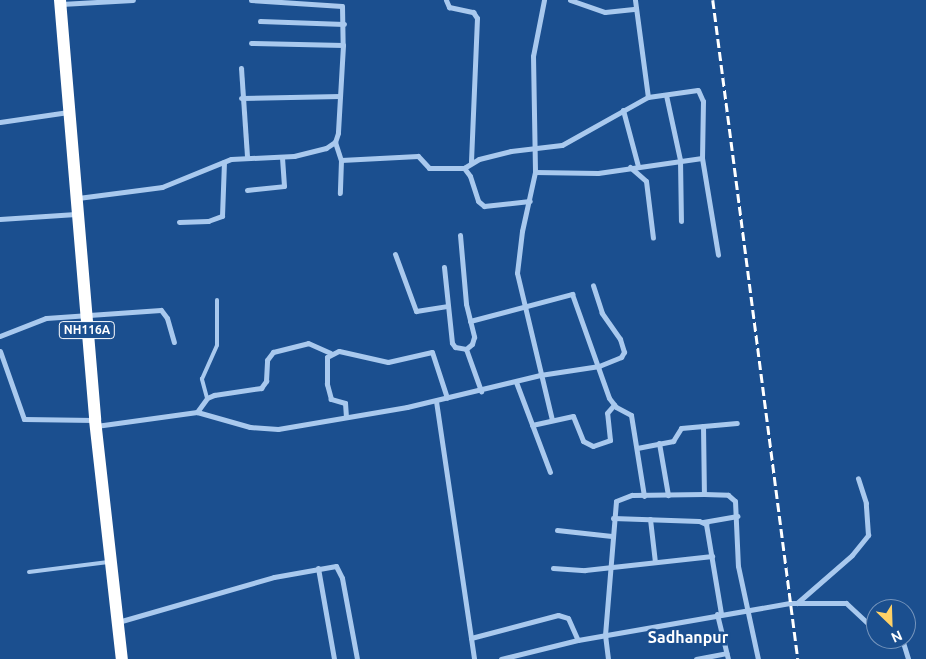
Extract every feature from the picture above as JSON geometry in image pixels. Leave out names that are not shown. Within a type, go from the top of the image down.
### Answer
[{"type":"highway","name":"NH116A","points":[[60,2],[76,214],[95,423],[122,659]]},
{"type":"street","points":[[60,2],[133,0]]},
{"type":"street","points":[[251,0],[343,3],[343,44],[335,142],[341,160],[340,193]]},
{"type":"street","points":[[446,0],[450,7],[473,12],[477,18],[471,163]]},
{"type":"street","points":[[544,0],[533,56],[537,148],[535,172],[518,255],[517,273],[552,420]]},
{"type":"street","points":[[570,0],[605,12],[636,9]]},
{"type":"street","points":[[635,0],[648,97]]},
{"type":"street","points":[[260,21],[344,24]]},
{"type":"street","points":[[251,43],[343,44]]},
{"type":"street","points":[[241,68],[241,98],[248,157]]},
{"type":"street","points":[[341,160],[418,156],[429,168],[464,168],[471,163],[511,151],[570,141],[648,97],[693,90],[701,93],[702,158],[718,255]]},
{"type":"street","points":[[666,95],[680,160],[681,221]]},
{"type":"street","points":[[241,98],[340,96]]},
{"type":"street","points":[[623,110],[638,166]]},
{"type":"street","points":[[0,122],[68,112]]},
{"type":"street","points":[[75,198],[162,187],[224,162],[248,157],[282,157],[326,148],[335,142]]},
{"type":"street","points":[[247,190],[284,186],[282,157]]},
{"type":"street","points":[[535,172],[584,174],[702,158]]},
{"type":"street","points":[[179,222],[208,221],[222,216],[224,162]]},
{"type":"street","points":[[630,167],[646,180],[653,238]]},
{"type":"street","points":[[464,168],[470,176],[478,201],[484,206],[530,201]]},
{"type":"street","points":[[0,219],[76,214]]},
{"type":"street","points":[[460,235],[474,341],[466,349]]},
{"type":"street","points":[[395,254],[416,311],[447,306]]},
{"type":"street","points":[[444,267],[452,343],[455,347],[466,349]]},
{"type":"street","points":[[0,351],[24,420],[95,423],[197,412],[264,430],[436,401],[540,375],[599,366],[621,357],[624,352],[620,339],[602,313],[593,285]]},
{"type":"street","points":[[470,321],[572,294],[614,406],[631,415],[644,496]]},
{"type":"street","points":[[0,336],[46,318],[161,310],[168,318],[174,342]]},
{"type":"street","points":[[197,412],[207,398],[261,388],[266,381],[269,355],[278,350],[308,343],[330,353],[349,351],[388,362],[432,352],[447,398]]},
{"type":"street","points":[[466,349],[481,390]]},
{"type":"street","points":[[330,353],[326,364],[330,397],[343,400],[346,417]]},
{"type":"street","points":[[516,382],[550,472]]},
{"type":"street","points":[[436,401],[474,659]]},
{"type":"street","points":[[532,425],[573,416],[583,441],[593,446],[610,440],[607,413],[614,406]]},
{"type":"street","points":[[637,448],[676,439],[681,428],[737,423]]},
{"type":"street","points":[[703,426],[704,494]]},
{"type":"street","points":[[659,444],[668,495]]},
{"type":"street","points":[[797,603],[852,555],[868,535],[866,503],[858,478]]},
{"type":"street","points":[[608,659],[605,635],[613,518],[619,497],[704,494],[730,496],[735,501],[738,566],[758,659]]},
{"type":"street","points":[[613,518],[703,522],[737,516]]},
{"type":"street","points":[[650,520],[655,562]]},
{"type":"street","points":[[696,659],[727,656],[719,614],[708,528],[703,522]]},
{"type":"street","points":[[557,530],[612,536]]},
{"type":"street","points":[[553,568],[585,570],[712,556]]},
{"type":"street","points":[[117,622],[330,565],[339,570],[357,659]]},
{"type":"street","points":[[318,568],[334,659]]},
{"type":"street","points":[[501,659],[578,640],[719,614],[797,603],[846,603],[866,622]]},
{"type":"street","points":[[471,638],[558,615],[568,618],[578,640]]},
{"type":"lane","points":[[207,398],[202,379],[217,345],[217,300]]},
{"type":"lane","points":[[28,572],[110,562]]},
{"type":"railway","points":[[713,0],[798,659]]},
{"type":"district","name":"Sadhanpur","points":[[688,637]]}]
